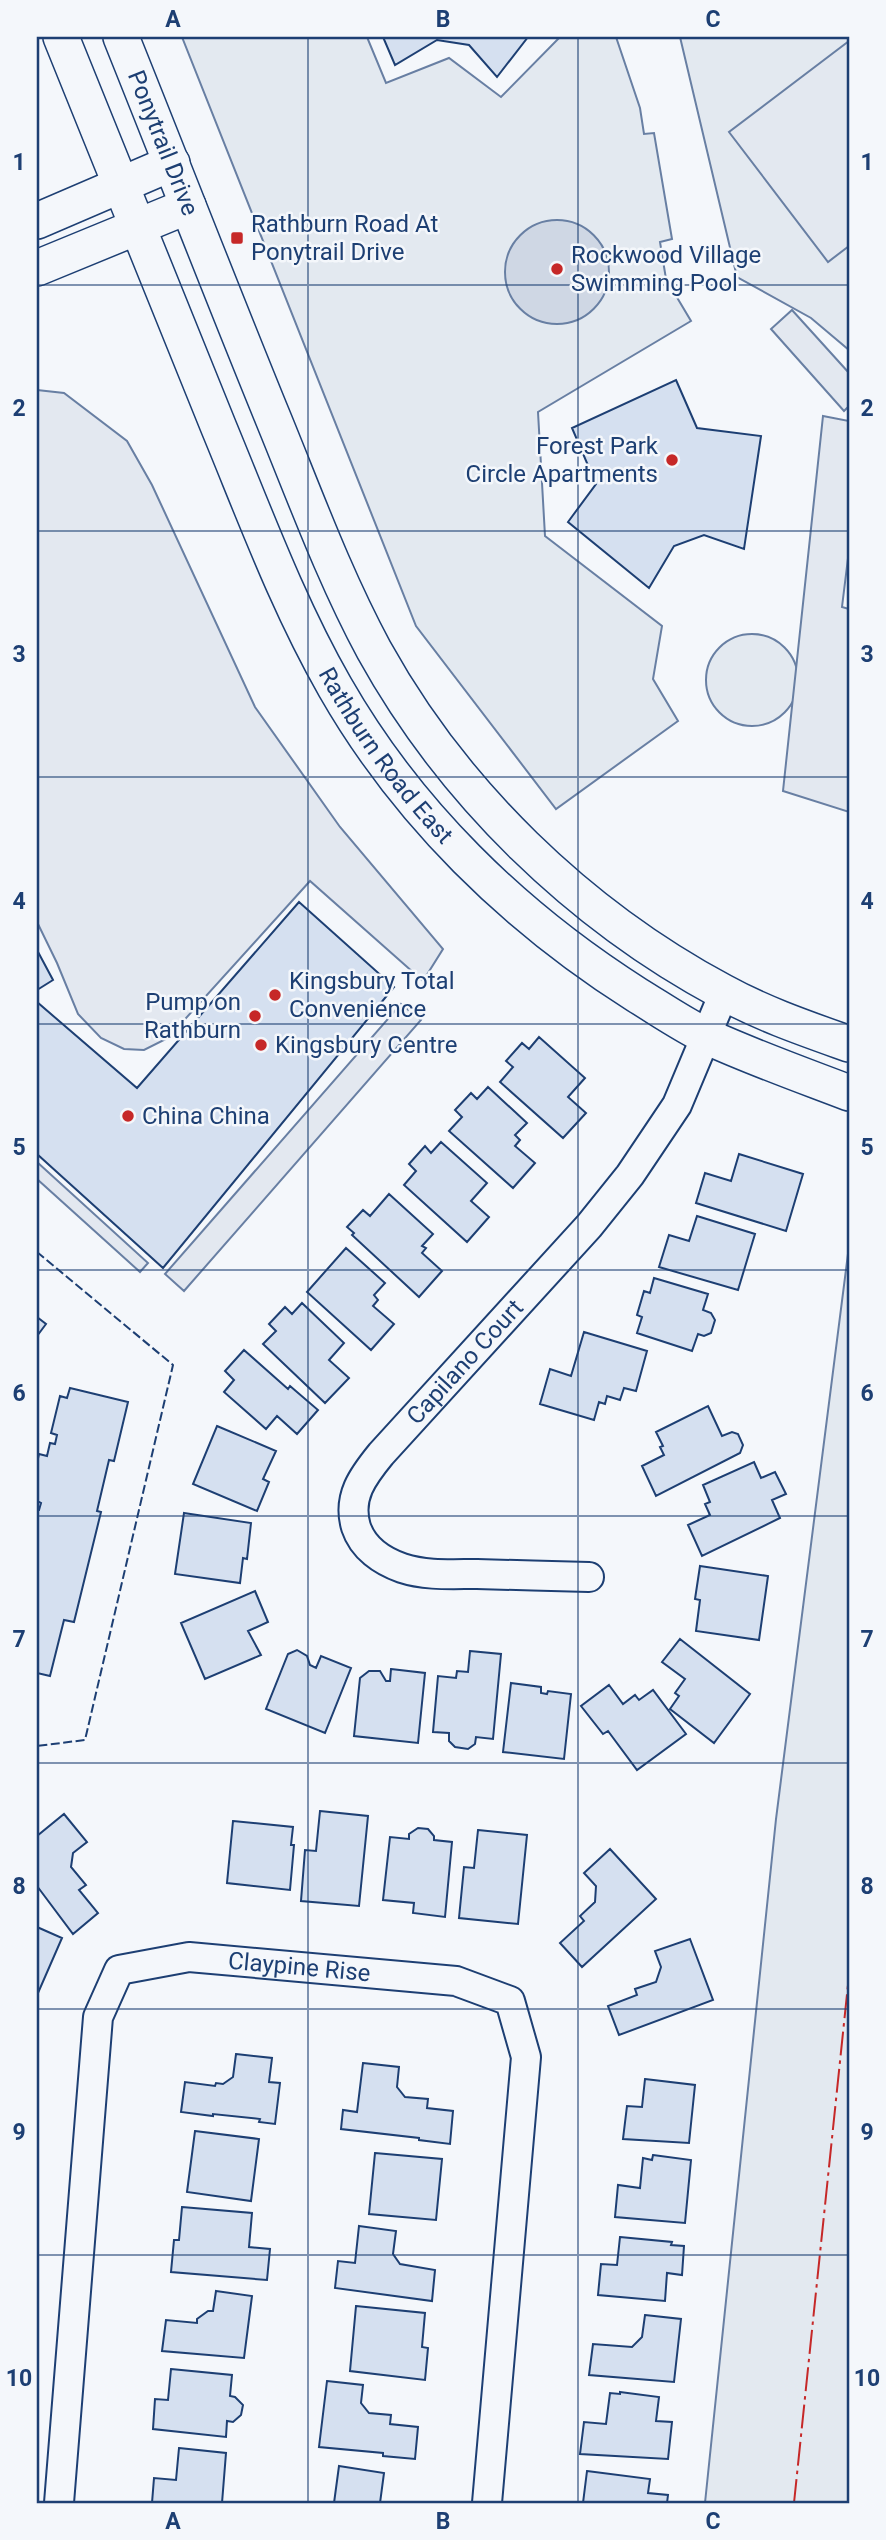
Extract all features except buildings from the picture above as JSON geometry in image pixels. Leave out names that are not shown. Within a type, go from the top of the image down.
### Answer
[{"type":"street","points":[[61,37],[138,227]]},
{"type":"street","name":"Ponytrail Drive","points":[[121,37],[205,248]]},
{"type":"street","points":[[37,220],[172,163]]},
{"type":"street","points":[[37,268],[188,206]]},
{"type":"street","name":"Rathburn Road East","points":[[138,227],[303,628],[335,688],[368,739],[415,802],[501,893],[542,928],[604,974],[707,1036],[849,1093]]},
{"type":"street","name":"Rathburn Road East","points":[[205,248],[335,569],[374,650],[404,700],[464,780],[547,867],[594,907],[667,960],[724,993],[804,1028],[849,1044]]},
{"type":"street","name":"Capilano Court","points":[[589,1577],[434,1573],[404,1569],[376,1555],[362,1539],[354,1518],[355,1496],[363,1476],[381,1454],[589,1226],[630,1175],[677,1105],[724,993]]},
{"type":"street","name":"Claypine Rise","points":[[59,2503],[97,2017],[120,1970],[190,1957],[456,1981],[510,2001],[526,2057],[487,2503]]},
{"type":"shaded area","points":[[182,37],[367,37],[386,83],[449,58],[501,97],[560,37],[616,37],[640,108],[644,134],[654,133],[672,239],[660,242],[666,279],[691,321],[538,412],[545,536],[662,626],[653,679],[678,721],[556,809],[416,626]]},
{"type":"shaded area","points":[[680,37],[849,37],[849,350],[811,318],[737,277]]},
{"type":"shaded area","points":[[849,41],[849,246],[828,262],[729,132]]},
{"type":"shaded area","name":"Rockwood Village Swimming Pool","points":[[557,220],[577,224],[594,235],[605,252],[609,272],[605,292],[594,309],[577,320],[557,324],[537,320],[520,309],[509,292],[505,272],[509,252],[520,235],[537,224]]},
{"type":"shaded area","points":[[792,310],[849,373],[849,406],[844,411],[771,329]]},
{"type":"shaded area","points":[[37,390],[64,393],[127,441],[152,485],[255,707],[340,827],[443,949],[423,981],[310,881],[168,1038],[144,1050],[124,1049],[101,1038],[78,1014],[37,922]]},
{"type":"shaded area","points":[[823,416],[849,421],[849,550],[842,607],[849,609],[849,812],[783,791]]},
{"type":"shaded area","points":[[752,634],[769,638],[784,648],[794,663],[798,680],[794,697],[784,712],[769,722],[752,726],[735,722],[720,712],[710,697],[706,680],[710,663],[720,648],[735,638]]},
{"type":"shaded area","points":[[401,1004],[421,1020],[184,1291],[165,1274]]},
{"type":"shaded area","points":[[37,1162],[148,1263],[140,1272],[37,1179]]},
{"type":"shaded area","points":[[849,1246],[849,2503],[705,2503],[776,1819]]},
{"type":"fence","points":[[37,1252],[173,1365],[85,1740],[37,1746]]},
{"type":"power","points":[[794,2503],[849,1975]]},
{"type":"place","name":"Rathburn Road At Ponytrail Drive","points":[[237,238]]},
{"type":"place","name":"Rockwood Village Swimming Pool","points":[[557,269]]},
{"type":"place","name":"Forest Park Circle Apartments","points":[[672,460]]},
{"type":"place","name":"Kingsbury Total Convenience","points":[[275,995]]},
{"type":"place","name":"Pump on Rathburn","points":[[255,1016]]},
{"type":"place","name":"Kingsbury Centre","points":[[261,1045]]},
{"type":"place","name":"China China","points":[[128,1116]]}]
